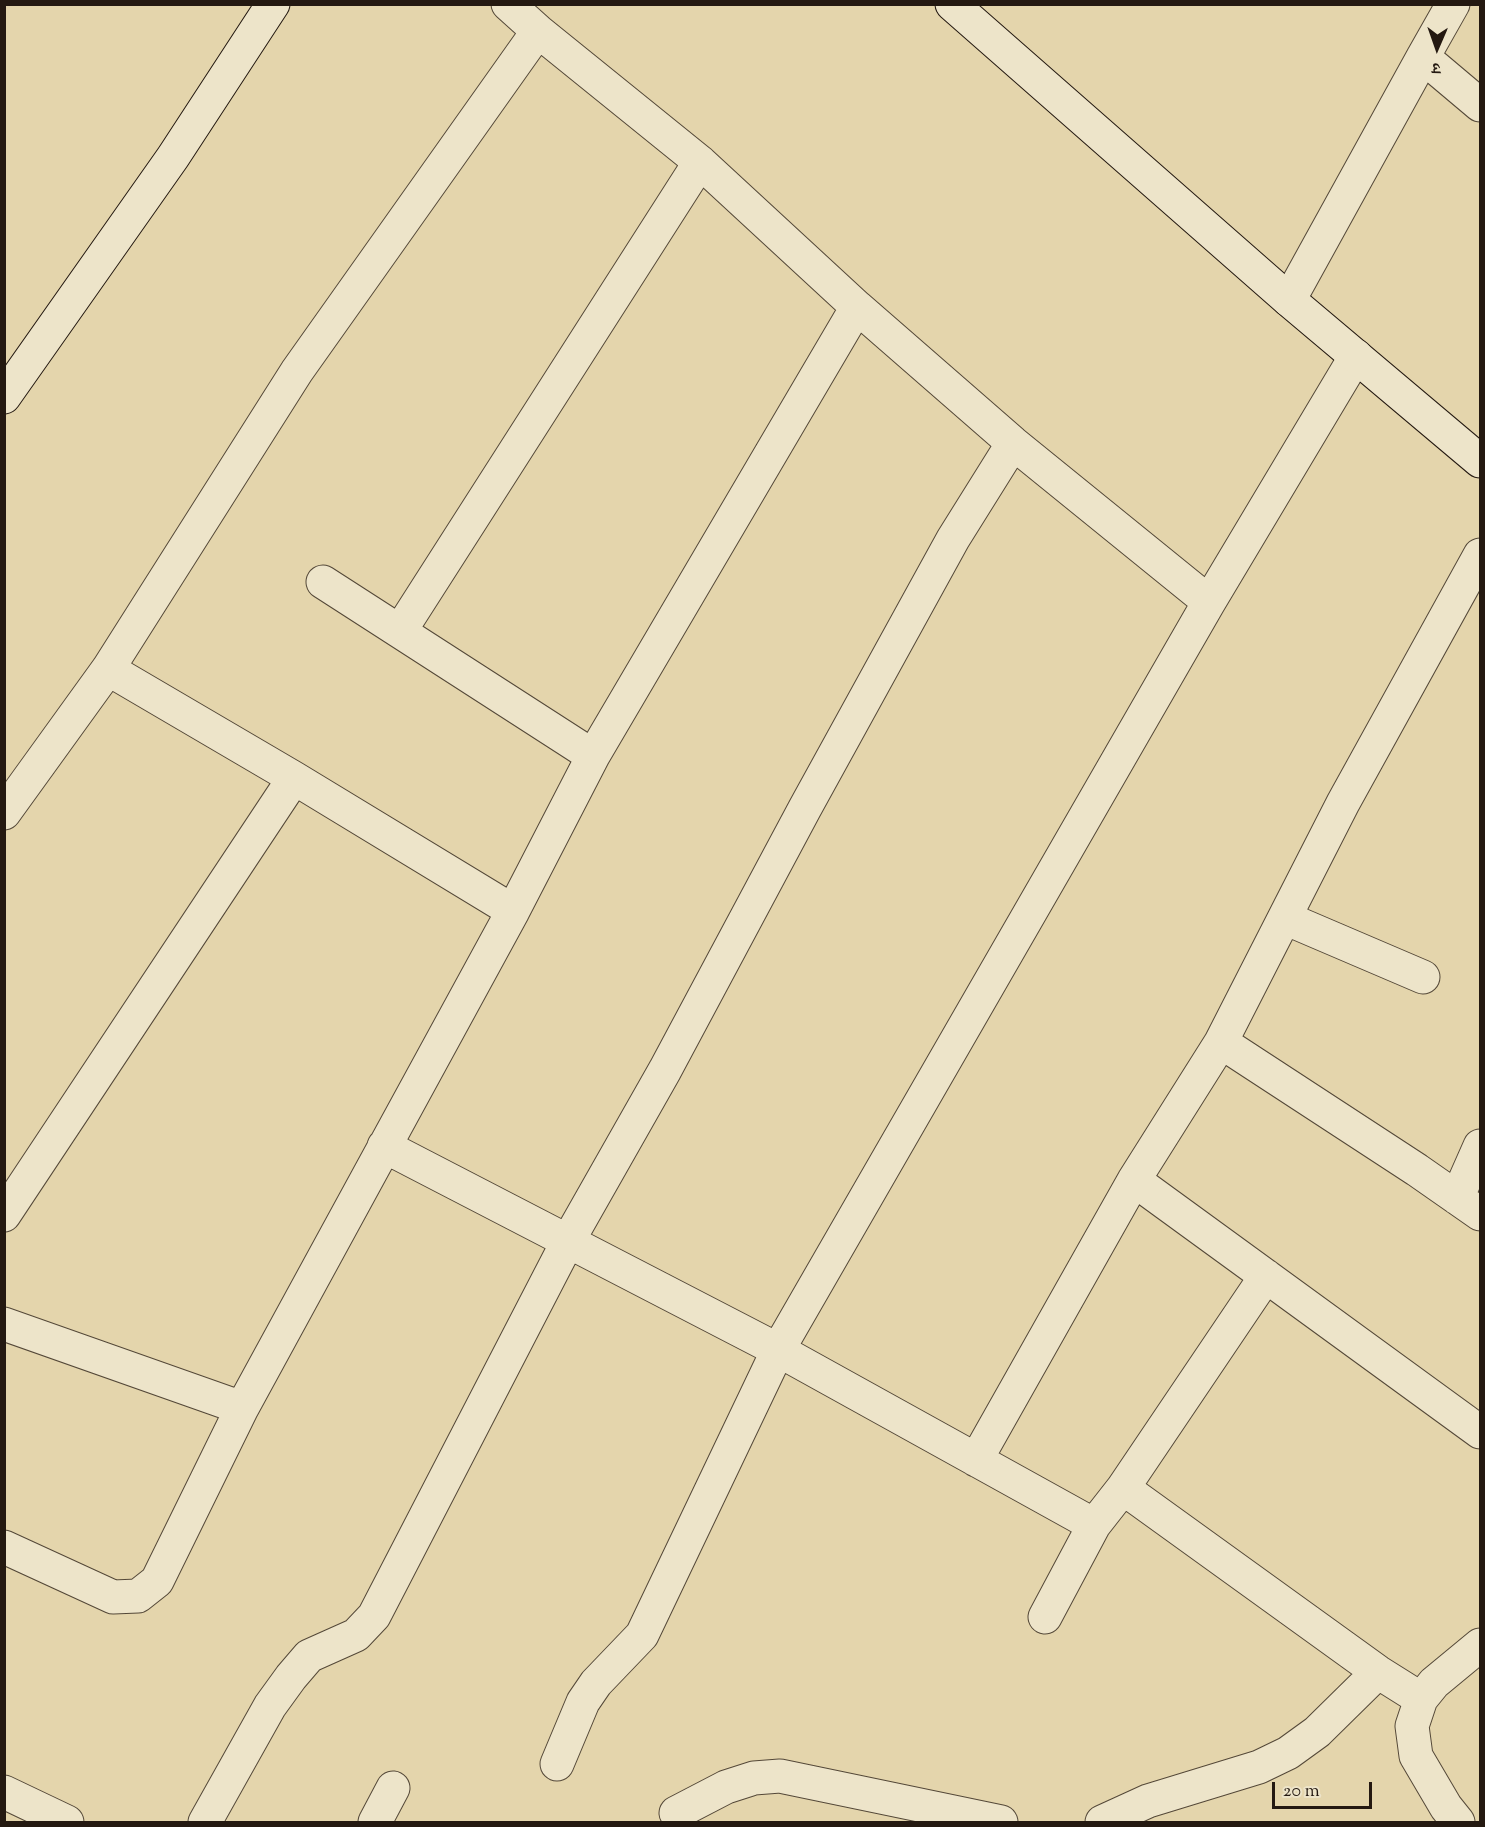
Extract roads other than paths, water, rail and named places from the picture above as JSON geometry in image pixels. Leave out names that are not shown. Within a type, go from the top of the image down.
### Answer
[{"type":"street","points":[[4,397],[173,157],[273,4]]},
{"type":"street","points":[[508,4],[700,162],[856,307],[1013,443],[1209,602]]},
{"type":"street","points":[[952,4],[1289,300],[1480,461]]},
{"type":"street","points":[[1289,300],[1453,4]]},
{"type":"street","points":[[4,813],[108,669],[297,371],[538,31]]},
{"type":"street","points":[[1423,57],[1480,105]]},
{"type":"street","points":[[400,631],[700,162]]},
{"type":"street","points":[[4,1546],[113,1597],[138,1596],[157,1581],[242,1408],[513,911],[593,756],[856,307]]},
{"type":"street","points":[[557,1764],[583,1702],[602,1677],[642,1635],[778,1350],[1209,602],[1356,356]]},
{"type":"street","points":[[205,1822],[270,1706],[291,1677],[309,1656],[356,1635],[374,1616],[568,1241],[665,1070],[805,808],[953,539],[1013,443]]},
{"type":"street","points":[[976,1460],[1134,1180],[1221,1042],[1343,804],[1480,555]]},
{"type":"street","points":[[323,582],[593,756]]},
{"type":"street","points":[[108,669],[294,778],[513,911]]},
{"type":"street","points":[[4,1215],[294,778]]},
{"type":"street","points":[[1285,918],[1423,977]]},
{"type":"street","points":[[1221,1042],[1469,1206],[1480,1146]]},
{"type":"street","points":[[384,1146],[778,1350],[1094,1525]]},
{"type":"street","points":[[1134,1180],[1480,1432]]},
{"type":"street","points":[[1045,1617],[1094,1525],[1123,1488],[1266,1276]]},
{"type":"street","points":[[4,1324],[242,1408]]},
{"type":"street","points":[[1123,1488],[1378,1672],[1421,1699]]},
{"type":"street","points":[[1458,1822],[1446,1807],[1416,1756],[1412,1726],[1421,1699],[1434,1683],[1480,1645]]},
{"type":"street","points":[[1102,1822],[1158,1797],[1259,1767],[1288,1753],[1317,1732],[1378,1672]]},
{"type":"street","points":[[676,1813],[726,1787],[754,1778],[780,1776],[1001,1822]]},
{"type":"street","points":[[375,1822],[393,1788]]},
{"type":"street","points":[[4,1792],[67,1822]]}]
